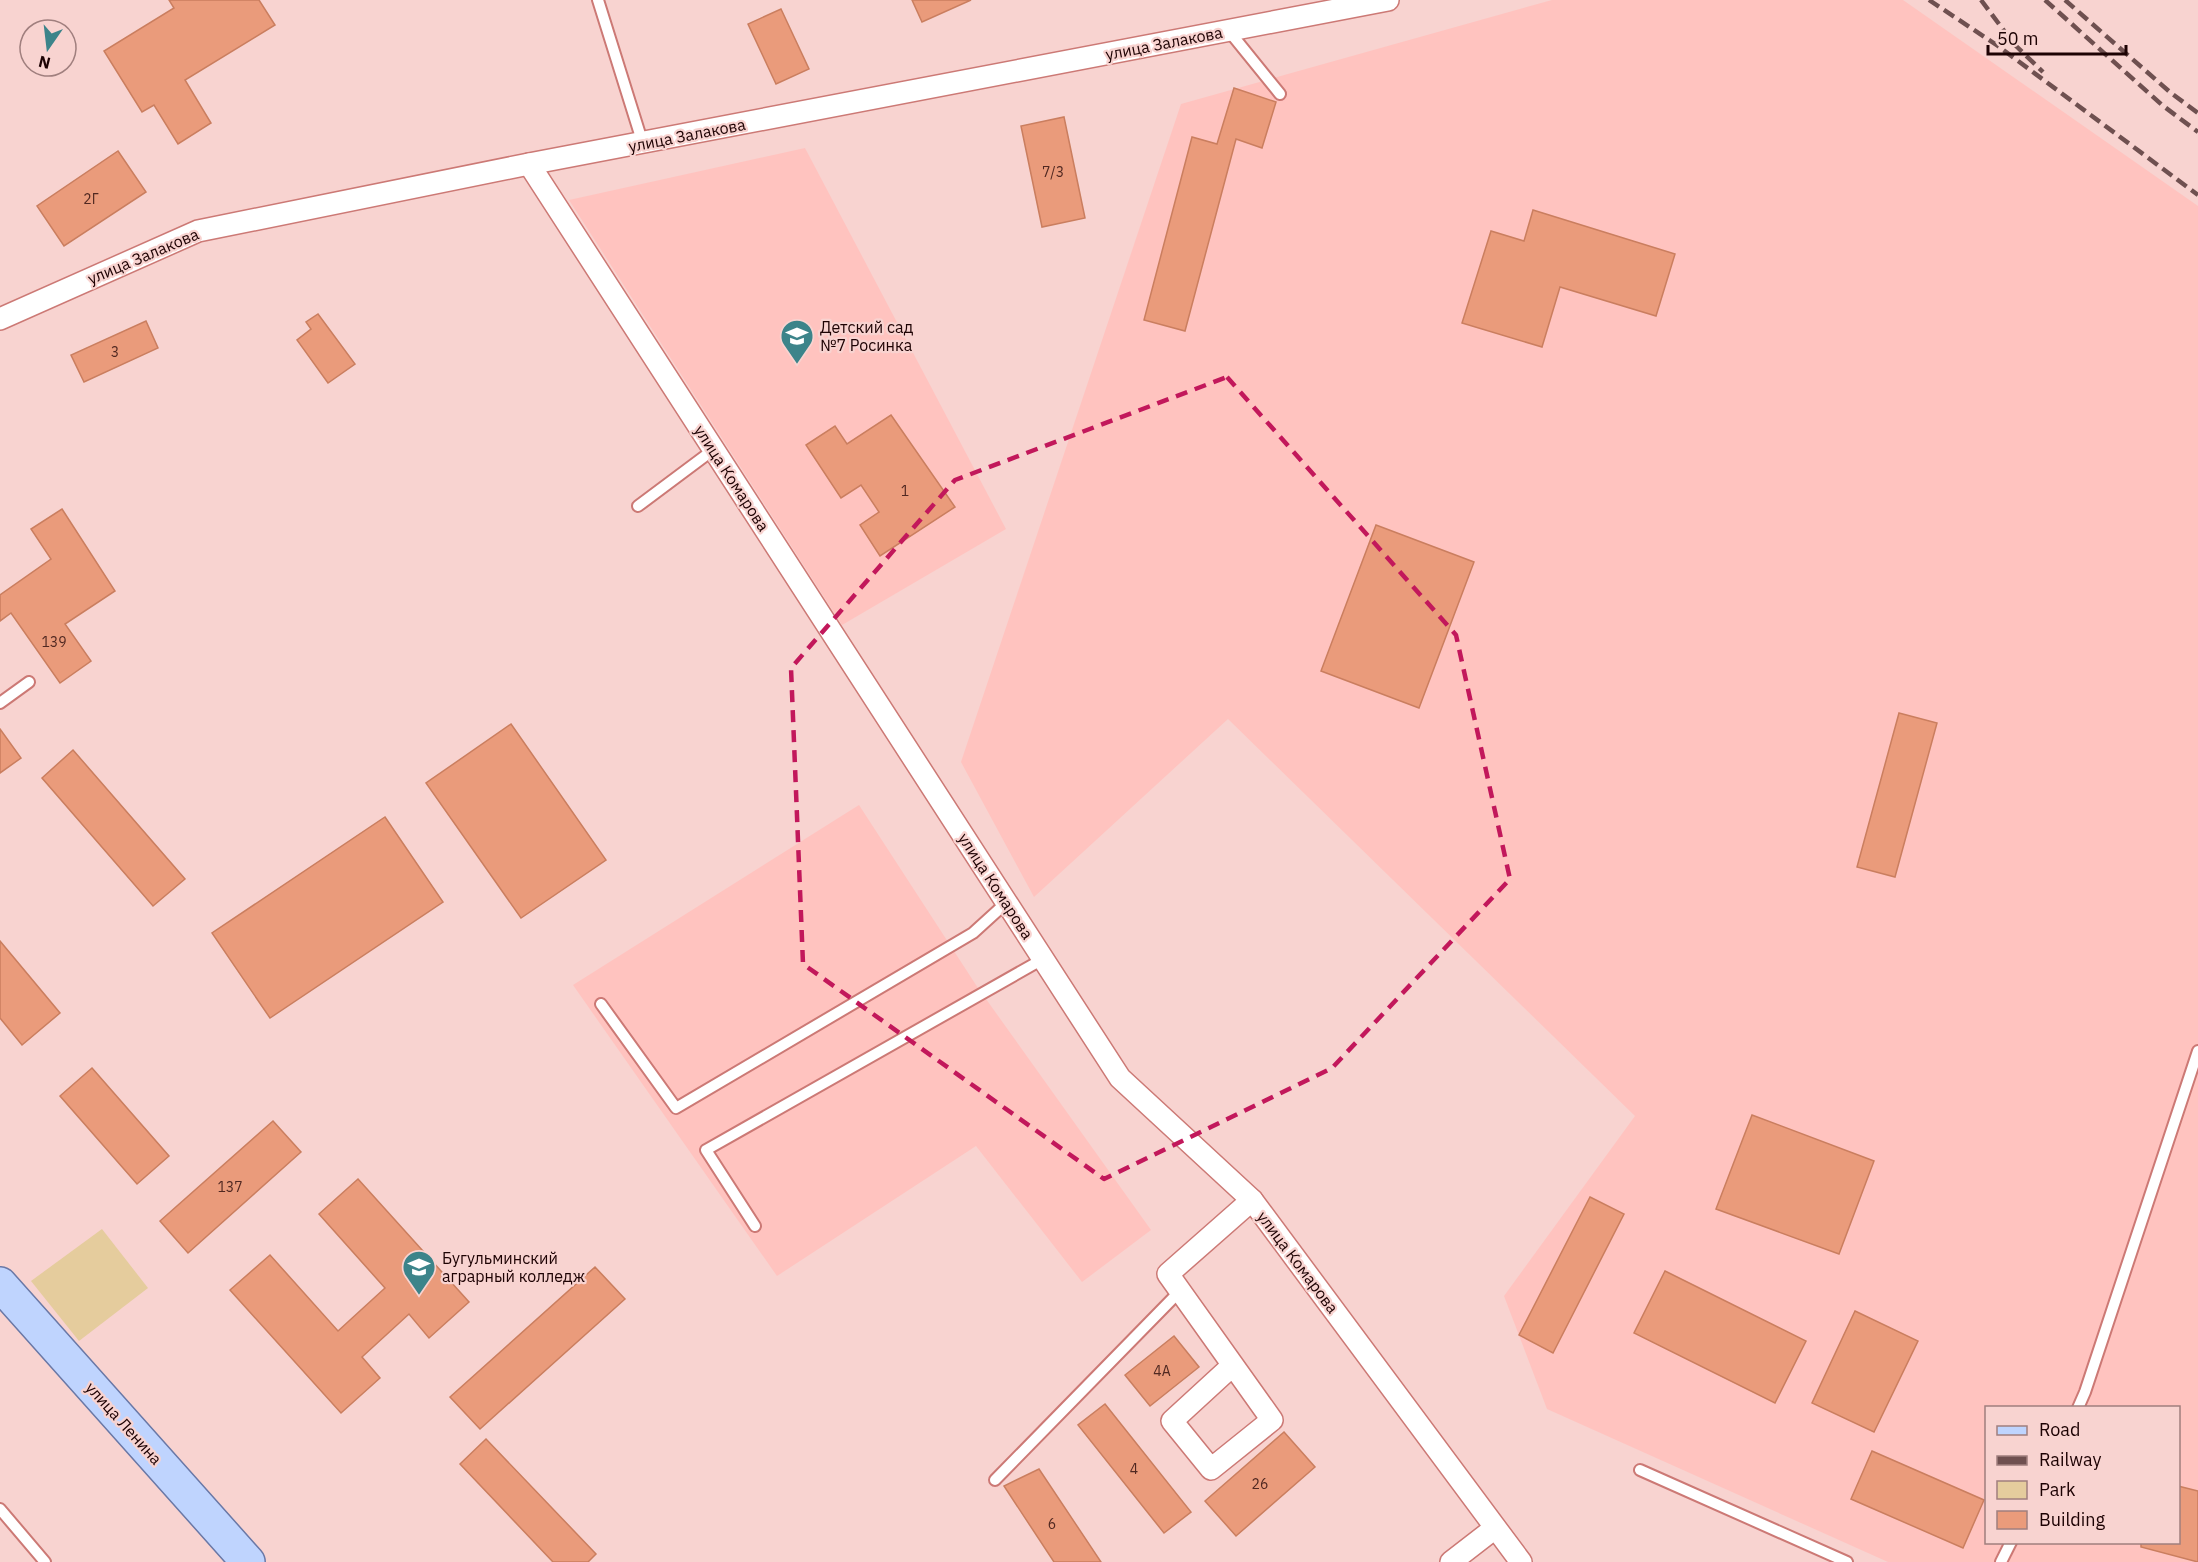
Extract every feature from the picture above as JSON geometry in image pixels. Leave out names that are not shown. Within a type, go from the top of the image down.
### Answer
[{"type":"main road","name":"улица Ленина","points":[[0,1284],[248,1562]]},
{"type":"street","name":"улица Залакова","points":[[0,319],[198,231],[1388,0]]},
{"type":"street","name":"улица Комарова","points":[[529,165],[1120,1078],[1252,1200],[1521,1562]]},
{"type":"street","points":[[1233,1365],[1172,1420],[1211,1469],[1272,1420],[1233,1365],[1168,1274],[1252,1200]]},
{"type":"street","points":[[1451,1562],[1496,1528]]},
{"type":"lane","points":[[598,0],[643,144]]},
{"type":"lane","points":[[1229,31],[1280,94]]},
{"type":"lane","points":[[638,506],[713,450]]},
{"type":"lane","points":[[0,703],[29,682]]},
{"type":"lane","points":[[601,1004],[676,1108],[974,933],[1006,903]]},
{"type":"lane","points":[[755,1226],[706,1150],[1042,959]]},
{"type":"lane","points":[[2078,1406],[2198,1051]]},
{"type":"lane","points":[[995,1480],[1180,1291]]},
{"type":"lane","points":[[1640,1470],[1847,1562]]},
{"type":"lane","points":[[0,1509],[45,1562]]},
{"type":"lane","points":[[2001,1562],[2010,1544]]},
{"type":"highlighted area","points":[[1227,377],[1456,635],[1510,879],[1332,1068],[1104,1179],[803,964],[791,668],[955,480]]},
{"type":"shaded area","points":[[1552,0],[1903,0],[2198,206],[2198,1562],[1888,1562],[1547,1409],[1504,1296],[1635,1116],[1228,719],[1034,897],[961,762],[1181,104]]},
{"type":"shaded area","name":"Детский сад №7 Росинка","points":[[805,148],[1006,529],[842,625],[569,200]]},
{"type":"shaded area","points":[[859,805],[976,985],[1151,1230],[1082,1282],[976,1146],[777,1276],[573,985]]},
{"type":"green space","points":[[102,1229],[148,1288],[79,1341],[31,1281]]},
{"type":"building","points":[[169,0],[259,0],[275,25],[185,80],[211,123],[178,144],[154,105],[142,112],[104,51],[174,8]]},
{"type":"building","points":[[912,0],[971,0],[922,22]]},
{"type":"building","points":[[781,9],[809,69],[776,84],[748,24]]},
{"type":"building","points":[[1234,88],[1276,102],[1262,148],[1236,139],[1185,331],[1144,320],[1192,137],[1217,144]]},
{"type":"building","points":[[1064,117],[1085,218],[1042,227],[1021,126]]},
{"type":"building","points":[[118,151],[146,192],[64,246],[37,206]]},
{"type":"building","points":[[1533,210],[1675,254],[1656,316],[1560,287],[1542,347],[1462,323],[1491,231],[1524,241]]},
{"type":"building","points":[[318,314],[355,364],[328,383],[297,340],[311,329],[306,322]]},
{"type":"building","points":[[146,321],[158,348],[84,382],[71,355]]},
{"type":"building","points":[[891,415],[955,507],[880,556],[860,525],[879,512],[861,485],[841,498],[806,445],[835,426],[847,444]]},
{"type":"building","points":[[62,509],[115,591],[65,624],[91,661],[60,683],[11,613],[0,621],[0,595],[51,559],[31,529]]},
{"type":"building","points":[[1376,525],[1474,562],[1419,708],[1321,671]]},
{"type":"building","points":[[1899,713],[1937,723],[1895,877],[1857,867]]},
{"type":"building","points":[[511,724],[606,860],[521,918],[426,783]]},
{"type":"building","points":[[0,729],[21,758],[0,773]]},
{"type":"building","points":[[73,750],[185,879],[153,906],[42,778]]},
{"type":"building","points":[[385,817],[443,902],[270,1018],[212,933]]},
{"type":"building","points":[[0,941],[60,1013],[22,1045],[0,1018]]},
{"type":"building","points":[[92,1068],[169,1156],[137,1184],[60,1096]]},
{"type":"building","points":[[1752,1115],[1874,1161],[1839,1254],[1716,1209]]},
{"type":"building","points":[[273,1121],[301,1152],[188,1253],[160,1221]]},
{"type":"building","name":"Бугульминский аграрный колледж","points":[[358,1179],[469,1302],[429,1338],[409,1314],[362,1357],[380,1378],[341,1413],[230,1290],[270,1255],[338,1331],[385,1288],[319,1214]]},
{"type":"building","points":[[1590,1197],[1624,1214],[1553,1353],[1519,1335]]},
{"type":"building","points":[[595,1267],[625,1299],[480,1429],[450,1397]]},
{"type":"building","points":[[1665,1271],[1806,1341],[1775,1403],[1634,1333]]},
{"type":"building","points":[[1855,1311],[1918,1341],[1874,1432],[1812,1403]]},
{"type":"building","points":[[1174,1336],[1199,1367],[1150,1406],[1125,1375]]},
{"type":"building","points":[[1105,1404],[1191,1512],[1164,1533],[1078,1425]]},
{"type":"building","points":[[1284,1432],[1315,1467],[1236,1536],[1205,1501]]},
{"type":"building","points":[[486,1439],[596,1554],[588,1562],[553,1562],[460,1464]]},
{"type":"building","points":[[1872,1451],[1984,1500],[1963,1548],[1851,1499]]},
{"type":"building","points":[[1039,1469],[1101,1562],[1054,1562],[1004,1486]]},
{"type":"building","points":[[2180,1486],[2198,1491],[2198,1562],[2141,1547],[2141,1544],[2180,1544]]},
{"type":"railway","points":[[1929,0],[1998,46],[2198,195]]},
{"type":"railway","points":[[1981,0],[2014,44],[2043,72]]},
{"type":"railway","points":[[2045,0],[2162,105],[2198,132]]},
{"type":"railway","points":[[2065,0],[2171,93],[2198,113]]},
{"type":"place","name":"Детский сад №7 Росинка","points":[[797,365]]},
{"type":"place","name":"Бугульминский аграрный колледж","points":[[419,1296]]}]
